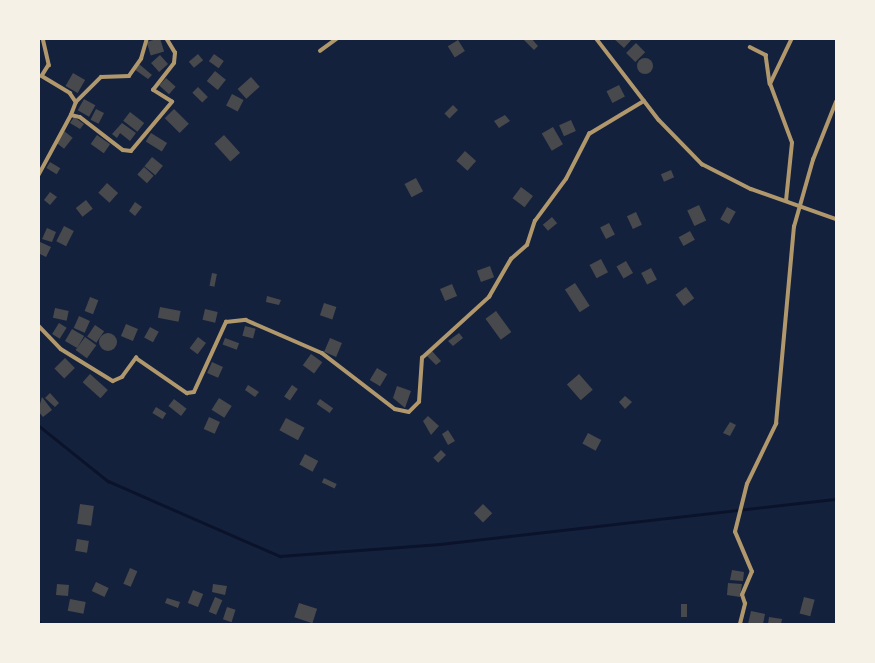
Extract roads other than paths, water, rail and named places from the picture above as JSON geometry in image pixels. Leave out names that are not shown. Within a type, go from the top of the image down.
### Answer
[{"type":"street","points":[[43,38],[49,65],[42,76],[70,93],[76,102]]},
{"type":"street","points":[[38,176],[76,102],[101,77],[129,76],[141,59],[147,38]]},
{"type":"street","points":[[71,115],[80,117],[123,150],[131,151],[172,102],[153,90],[174,63],[175,53],[166,38]]},
{"type":"street","points":[[320,51],[338,38]]},
{"type":"street","points":[[596,38],[679,144],[702,163],[739,184],[836,219]]},
{"type":"street","points":[[770,84],[792,38]]},
{"type":"street","points":[[750,47],[766,55],[770,84],[792,143],[786,201]]},
{"type":"street","points":[[38,325],[61,349],[113,381],[122,377],[136,358],[187,393],[194,392],[226,322],[246,320],[302,342],[395,409],[410,412],[419,402],[422,358],[489,298],[510,258],[527,245],[535,221],[566,180],[589,134],[645,101]]},
{"type":"street","points":[[740,625],[745,604],[742,595],[752,572],[735,532],[747,484],[776,424],[787,278],[813,160],[836,102]]},
{"type":"waterway","points":[[38,425],[108,481],[280,556],[440,544],[836,499]]},
{"type":"waterway","points":[[38,620],[41,624]]}]
